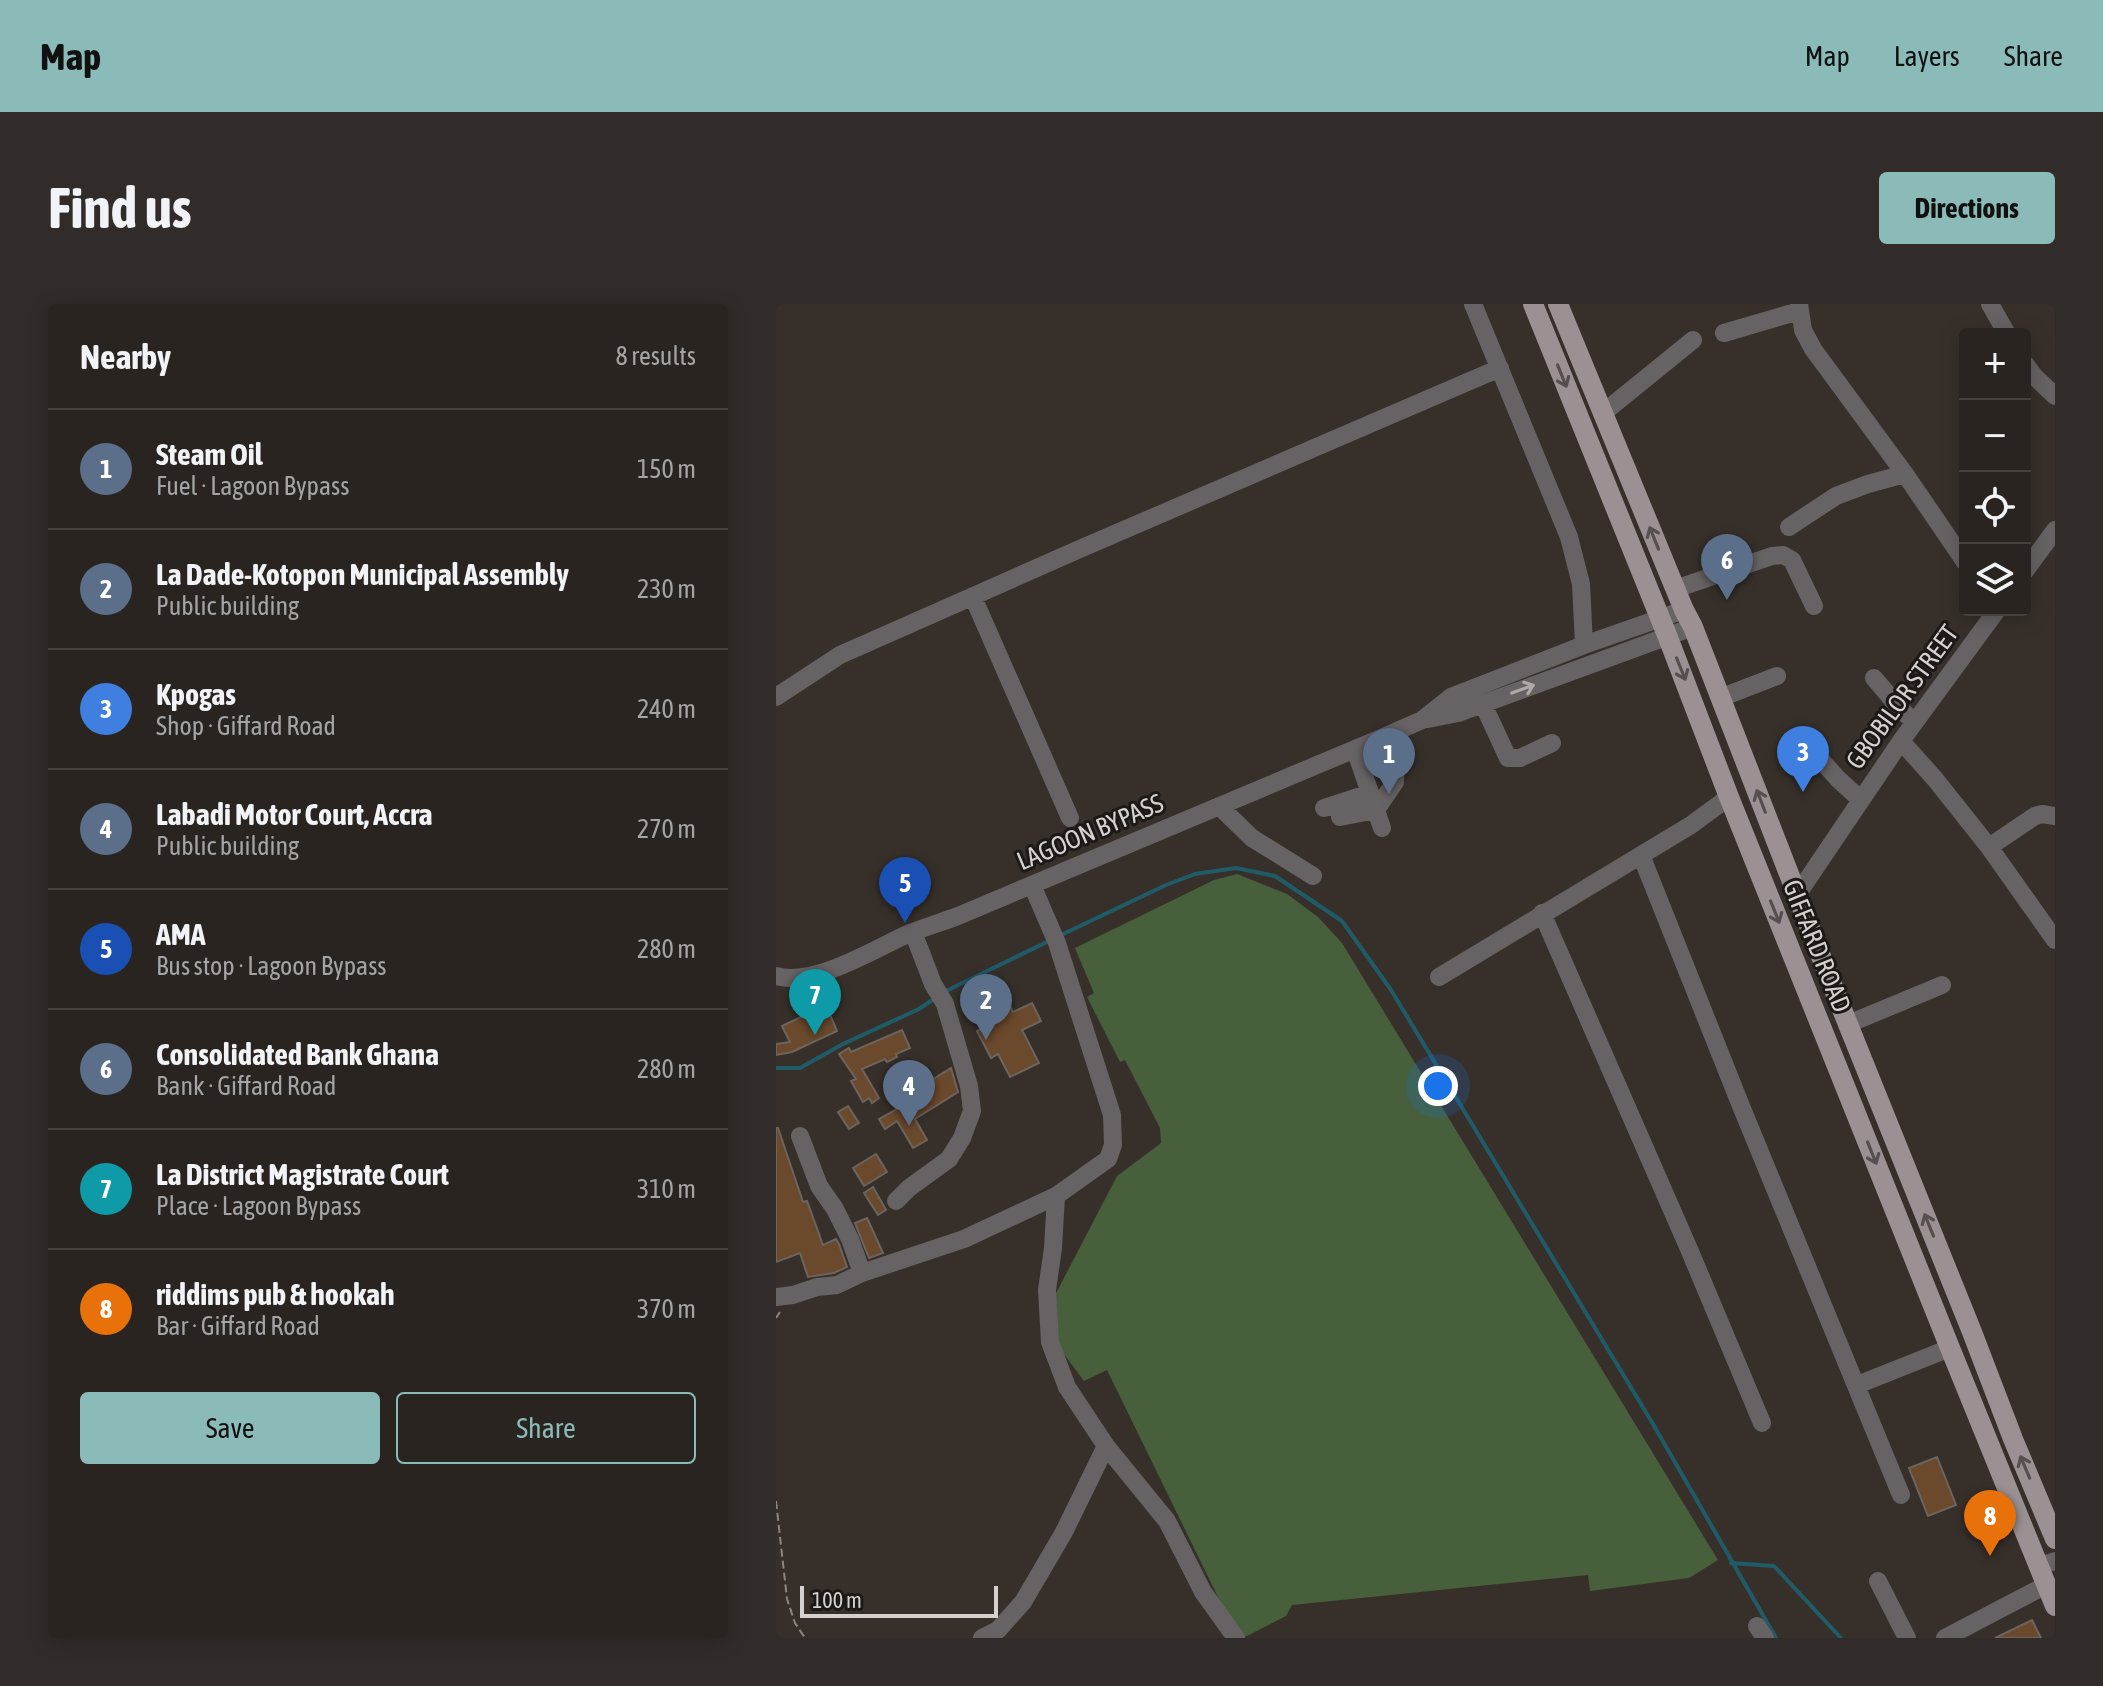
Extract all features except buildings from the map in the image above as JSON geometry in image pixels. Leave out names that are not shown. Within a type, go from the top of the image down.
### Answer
[{"type":"main road","name":"GIFFARD ROAD","points":[[1533,304],[1950,1348],[2044,1566],[2055,1606]]},
{"type":"main road","name":"GIFFARD ROAD","points":[[1558,304],[1689,618],[2055,1542]]},
{"type":"street","points":[[1473,304],[1569,537],[1581,584],[1584,645]]},
{"type":"street","points":[[1990,304],[2004,328]]},
{"type":"street","points":[[1724,333],[1799,308],[1803,330],[1813,349],[1959,553]]},
{"type":"street","points":[[1603,413],[1693,340]]},
{"type":"street","points":[[776,697],[840,655],[1500,368]]},
{"type":"street","points":[[2031,372],[2055,396]]},
{"type":"street","points":[[1789,527],[1836,496],[1905,474]]},
{"type":"street","points":[[2031,563],[2055,530]]},
{"type":"street","points":[[1675,589],[1783,555],[1792,560],[1814,606]]},
{"type":"street","points":[[973,597],[1070,818]]},
{"type":"street","name":"GBOBILOR STREET","points":[[1797,895],[1901,741],[1993,616]]},
{"type":"street","name":"LAGOON BYPASS","points":[[1422,720],[1451,697],[1584,645],[1689,618]]},
{"type":"street","name":"LAGOON BYPASS","points":[[776,976],[791,980],[812,976],[1422,720],[1483,704],[1663,626]]},
{"type":"street","points":[[1720,698],[1777,676]]},
{"type":"street","points":[[1874,678],[1915,722]]},
{"type":"street","points":[[1483,704],[1508,758],[1520,758],[1552,743]]},
{"type":"street","points":[[1376,810],[1395,782],[1395,769],[1386,736]]},
{"type":"street","points":[[1901,741],[1989,847],[2054,938]]},
{"type":"street","points":[[1355,749],[1376,810]]},
{"type":"street","points":[[1820,759],[1861,800]]},
{"type":"street","points":[[1439,977],[1691,825],[1729,797]]},
{"type":"street","points":[[1219,806],[1252,838],[1313,876]]},
{"type":"street","points":[[1332,812],[1376,810]]},
{"type":"street","points":[[1989,847],[2035,816],[2055,816]]},
{"type":"street","points":[[1641,855],[1901,1495]]},
{"type":"street","points":[[776,1297],[837,1285],[862,1273],[964,1239],[1056,1196],[1108,1159],[1113,1145],[1112,1115],[1054,937],[1032,885]]},
{"type":"street","points":[[1542,913],[1762,1423]]},
{"type":"street","points":[[896,1201],[949,1159],[962,1138],[972,1111],[969,1086],[945,1004],[933,984],[913,932]]},
{"type":"street","points":[[1848,1024],[1942,985]]},
{"type":"street","points":[[800,1136],[819,1186],[850,1239],[862,1273]]},
{"type":"street","points":[[1056,1196],[1047,1290],[1050,1342],[1067,1387],[1106,1446],[1167,1521],[1203,1592],[1236,1638]]},
{"type":"street","points":[[1857,1385],[1950,1348]]},
{"type":"street","points":[[982,1638],[998,1630],[1023,1602],[1064,1532],[1106,1446]]},
{"type":"street","points":[[1945,1638],[2044,1566],[2055,1542]]},
{"type":"street","points":[[1878,1581],[1907,1638]]},
{"type":"path","points":[[776,1501],[787,1599],[795,1623],[805,1638]]},
{"type":"green space","points":[[1237,874],[1287,894],[1318,917],[1342,943],[1718,1560],[1689,1578],[1590,1591],[1588,1575],[1292,1605],[1286,1616],[1238,1638],[1107,1370],[1084,1381],[1055,1342],[1052,1301],[1117,1176],[1161,1143],[1160,1128],[1125,1060],[1120,1062],[1087,997],[1094,993],[1075,948],[1214,880]]},
{"type":"waterway","points":[[1059,936],[1166,885],[1195,874],[1236,868],[1275,876],[1342,921],[1391,990],[1653,1424],[1776,1638]]},
{"type":"waterway","points":[[944,992],[1051,940]]},
{"type":"waterway","points":[[776,1068],[800,1068],[934,999]]},
{"type":"waterway","points":[[1731,1563],[1774,1566],[1841,1638]]},
{"type":"place","name":"Consolidated Bank Ghana","points":[[1727,600]]},
{"type":"place","name":"Kpogas","points":[[1803,792]]},
{"type":"place","name":"Steam Oil","points":[[1389,794]]},
{"type":"place","name":"AMA","points":[[905,923]]},
{"type":"place","name":"La District Magistrate Court","points":[[815,1035]]},
{"type":"place","name":"La Dade-Kotopon Municipal Assembly","points":[[986,1040]]},
{"type":"place","name":"Labadi Motor Court, Accra","points":[[909,1126]]},
{"type":"place","name":"riddims pub & hookah","points":[[1990,1556]]}]
